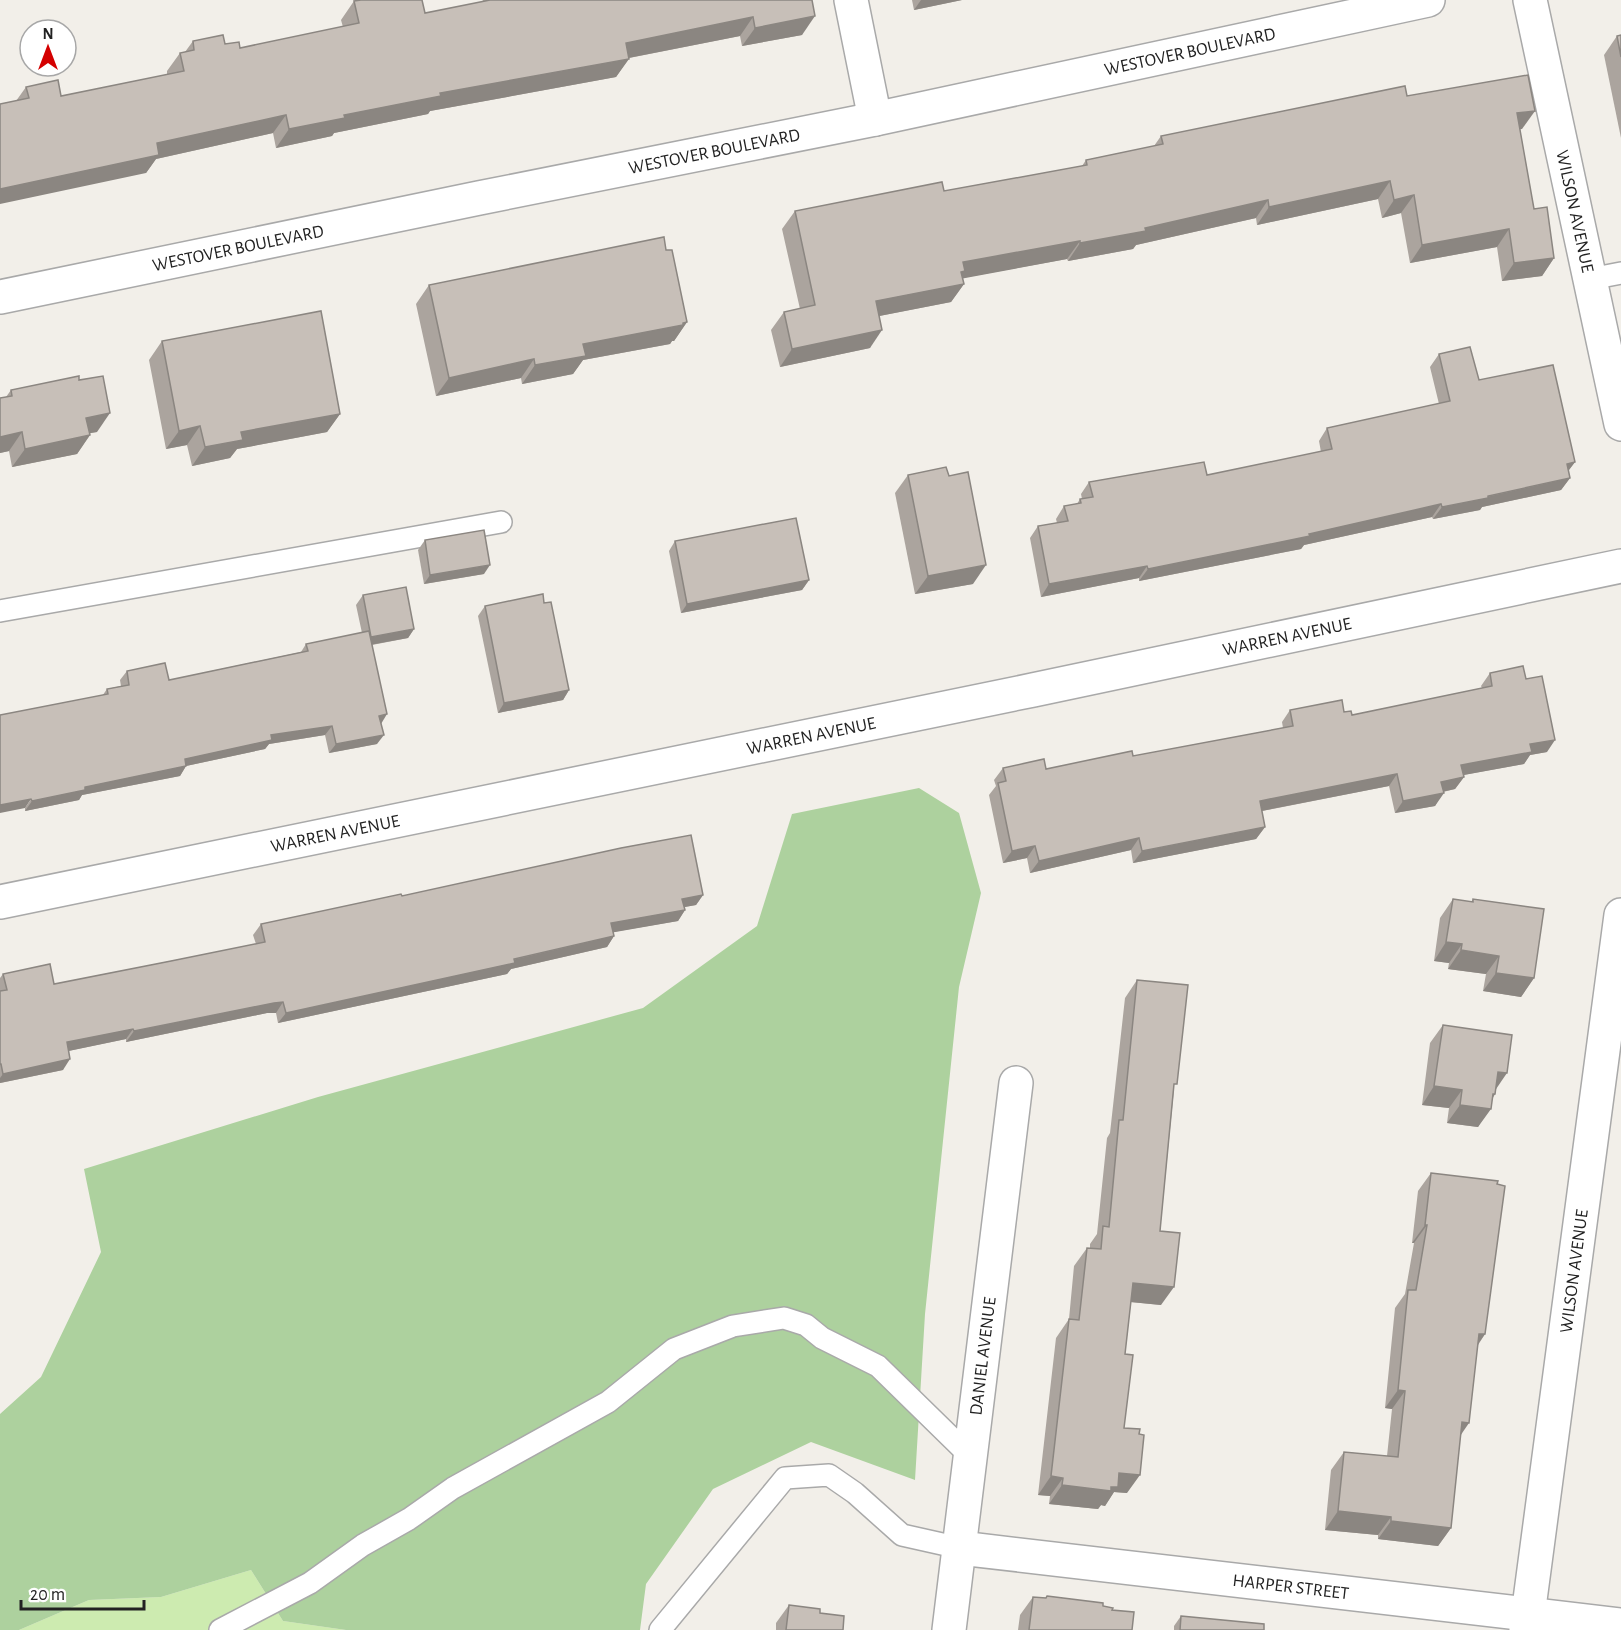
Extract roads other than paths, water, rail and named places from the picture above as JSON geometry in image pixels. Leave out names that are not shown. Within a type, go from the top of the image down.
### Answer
[{"type":"street","points":[[851,0],[874,119]]},
{"type":"street","name":"WESTOVER BOULEVARD","points":[[0,297],[874,119],[1428,0]]},
{"type":"street","name":"WILSON AVENUE","points":[[1530,0],[1606,276],[1621,424]]},
{"type":"street","name":"WARREN AVENUE","points":[[0,902],[1621,566]]},
{"type":"street","name":"WILSON AVENUE","points":[[1527,1622],[1621,915]]},
{"type":"street","name":"DANIEL AVENUE","points":[[949,1630],[1016,1083]]},
{"type":"street","name":"HARPER STREET","points":[[960,1548],[1527,1622],[1621,1625]]},
{"type":"lane","points":[[0,611],[501,522]]},
{"type":"lane","points":[[220,1630],[310,1583],[363,1545],[409,1519],[453,1488],[608,1402],[674,1349],[733,1326],[784,1318],[806,1324],[822,1338],[878,1366],[971,1457]]},
{"type":"lane","points":[[660,1630],[785,1478],[829,1475],[855,1493],[902,1535],[960,1548]]}]
